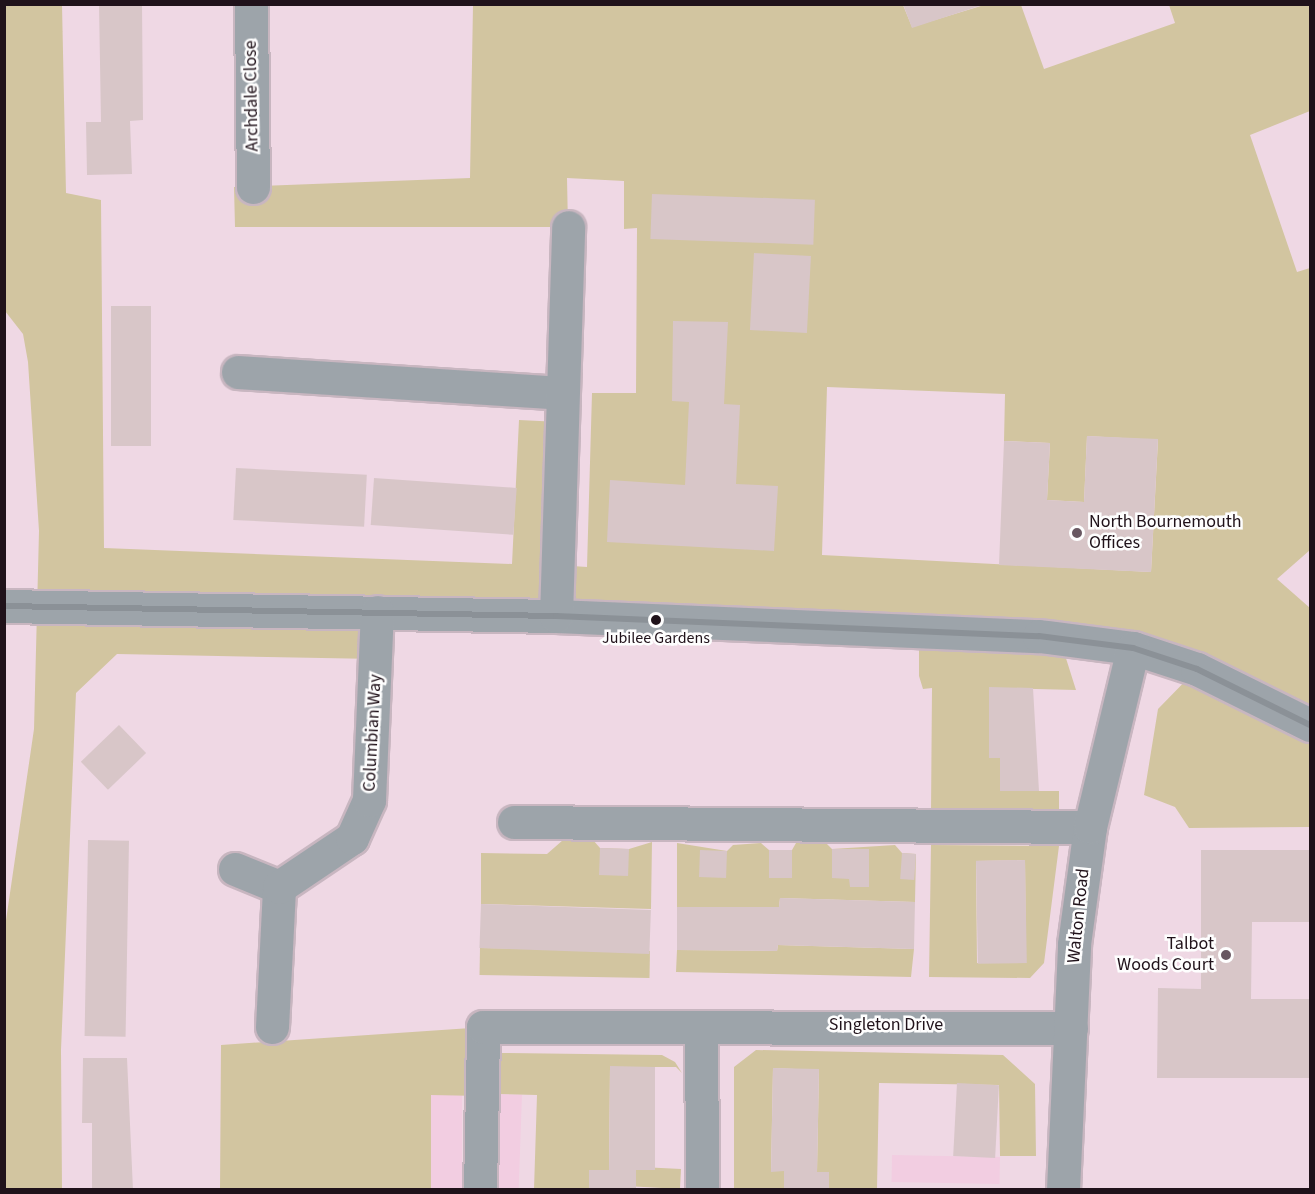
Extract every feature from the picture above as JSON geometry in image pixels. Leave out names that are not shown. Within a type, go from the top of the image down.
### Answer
[{"type":"street","name":"Archdale Close","points":[[251,4],[253,187]]},
{"type":"street","points":[[556,616],[560,393],[568,227]]},
{"type":"street","points":[[238,372],[560,393]]},
{"type":"street","points":[[4,606],[556,616],[993,634],[1133,648],[1197,669],[1311,725]]},
{"type":"street","name":"Columbian Way","points":[[279,887],[352,838],[363,819],[374,773],[377,612]]},
{"type":"street","name":"Walton Road","points":[[1063,1190],[1074,944],[1089,827],[1133,648]]},
{"type":"street","points":[[514,822],[1089,827]]},
{"type":"street","points":[[235,869],[279,887],[273,1027]]},
{"type":"street","name":"Singleton Drive","points":[[480,1190],[483,1027],[1071,1028]]},
{"type":"street","points":[[701,1027],[702,1190]]},
{"type":"shaded area","points":[[5,5],[62,5],[66,193],[101,200],[104,548],[512,564],[519,420],[560,422],[557,565],[587,567],[592,393],[636,393],[637,228],[624,229],[624,181],[567,178],[568,227],[235,227],[234,187],[470,178],[473,5],[903,5],[912,27],[984,5],[1021,5],[1044,69],[1175,23],[1169,5],[1310,5],[1310,111],[1250,135],[1297,272],[1310,268],[1310,550],[1277,579],[1310,608],[1310,827],[1189,828],[1175,807],[1144,795],[1158,709],[1197,669],[1133,648],[378,612],[376,659],[117,654],[76,693],[61,1050],[62,1189],[5,1189],[4,934],[34,729],[39,531],[28,362],[23,334],[5,311]],"holes":[[[827,387],[1005,394],[1004,441],[1050,443],[1047,500],[1084,502],[1087,436],[1158,440],[1151,572],[822,555]]]},
{"type":"shaded area","points":[[919,644],[1064,652],[1076,690],[989,688],[989,758],[1000,758],[1000,791],[1059,791],[1059,813],[931,812],[932,688],[923,689],[919,676]]},
{"type":"shaded area","points":[[563,840],[593,840],[600,848],[629,849],[652,842],[651,909],[481,904],[481,853],[547,854]]},
{"type":"shaded area","points":[[677,843],[727,851],[733,845],[761,843],[769,850],[792,850],[796,843],[826,843],[832,849],[895,845],[902,853],[916,854],[915,902],[780,898],[779,907],[677,907]]},
{"type":"shaded area","points":[[931,845],[1059,846],[1044,963],[1030,978],[929,977]],"holes":[[[1025,860],[1026,963],[977,963],[976,861]]]},
{"type":"shaded area","points":[[778,945],[914,949],[911,977],[676,972],[677,950],[777,951]]},
{"type":"shaded area","points":[[480,948],[650,951],[650,978],[480,975]]},
{"type":"shaded area","points":[[471,1028],[481,1096],[431,1095],[431,1189],[220,1190],[221,1045]]},
{"type":"shaded area","points":[[756,1050],[1003,1055],[1035,1084],[1036,1156],[1000,1156],[999,1085],[879,1083],[877,1189],[829,1189],[817,1172],[819,1070],[773,1068],[771,1171],[784,1171],[784,1189],[734,1190],[734,1067]]},
{"type":"shaded area","points":[[500,1053],[662,1055],[675,1062],[682,1073],[676,1067],[610,1067],[609,1170],[589,1170],[589,1189],[534,1189],[537,1095],[498,1094]]},
{"type":"shaded area","points":[[498,1094],[522,1095],[519,1190],[495,1190]]},
{"type":"shaded area","points":[[431,1095],[462,1095],[462,1190],[431,1190]]},
{"type":"shaded area","points":[[892,1155],[1000,1157],[1000,1184],[892,1182]]},
{"type":"shaded area","points":[[636,1167],[681,1169],[680,1189],[635,1187]]},
{"type":"building","points":[[99,4],[142,4],[143,120],[130,121],[132,174],[87,175],[86,122],[101,122]]},
{"type":"building","points":[[903,4],[982,4],[982,5],[912,28]]},
{"type":"building","points":[[652,194],[815,200],[813,245],[650,239]]},
{"type":"building","points":[[754,253],[811,256],[807,333],[750,330]]},
{"type":"building","points":[[111,306],[151,306],[151,446],[111,446]]},
{"type":"building","points":[[673,321],[728,322],[724,404],[740,405],[736,484],[778,486],[774,551],[607,542],[610,480],[685,485],[689,402],[672,401]]},
{"type":"building","name":"North Bournemouth Offices","points":[[1087,436],[1158,439],[1151,572],[999,565],[1004,441],[1050,443],[1047,500],[1084,502]]},
{"type":"building","points":[[236,468],[367,475],[364,527],[233,520]]},
{"type":"building","points":[[374,478],[517,488],[513,535],[371,525]]},
{"type":"building","points":[[989,687],[1033,688],[1039,791],[1000,791],[1000,758],[989,758]]},
{"type":"building","points":[[119,725],[146,753],[108,790],[81,762]]},
{"type":"building","points":[[88,840],[129,841],[126,1037],[85,1036]]},
{"type":"building","points":[[600,848],[629,849],[628,876],[599,875]]},
{"type":"building","points":[[832,849],[869,849],[869,887],[850,887],[849,879],[832,878]]},
{"type":"building","points":[[700,850],[727,851],[726,878],[699,877]]},
{"type":"building","points":[[769,850],[792,850],[792,878],[769,878]]},
{"type":"building","name":"Talbot Woods Court","points":[[1201,850],[1310,850],[1310,922],[1252,922],[1251,999],[1310,999],[1310,1078],[1157,1078],[1158,988],[1201,989]]},
{"type":"building","points":[[902,853],[916,854],[914,880],[900,879]]},
{"type":"building","points":[[1025,860],[1027,963],[978,964],[976,861]]},
{"type":"building","points":[[780,898],[915,902],[914,949],[778,945],[777,951],[677,950],[677,907],[779,907]]},
{"type":"building","points":[[481,904],[651,910],[649,954],[479,948]]},
{"type":"building","points":[[83,1058],[127,1058],[133,1190],[92,1190],[92,1123],[82,1123]]},
{"type":"building","points":[[610,1066],[655,1067],[655,1170],[636,1170],[636,1190],[589,1190],[589,1170],[609,1170]]},
{"type":"building","points":[[773,1068],[819,1069],[817,1172],[829,1172],[829,1190],[784,1190],[784,1171],[771,1172]]},
{"type":"building","points":[[957,1083],[999,1085],[995,1158],[953,1156]]},
{"type":"transit line","points":[[4,606],[556,616],[1039,636],[1133,648],[1197,669],[1310,725]]},
{"type":"place","name":"North Bournemouth Offices","points":[[1077,533]]},
{"type":"place","name":"Jubilee Gardens","points":[[656,620]]},
{"type":"place","name":"Talbot Woods Court","points":[[1226,955]]}]
